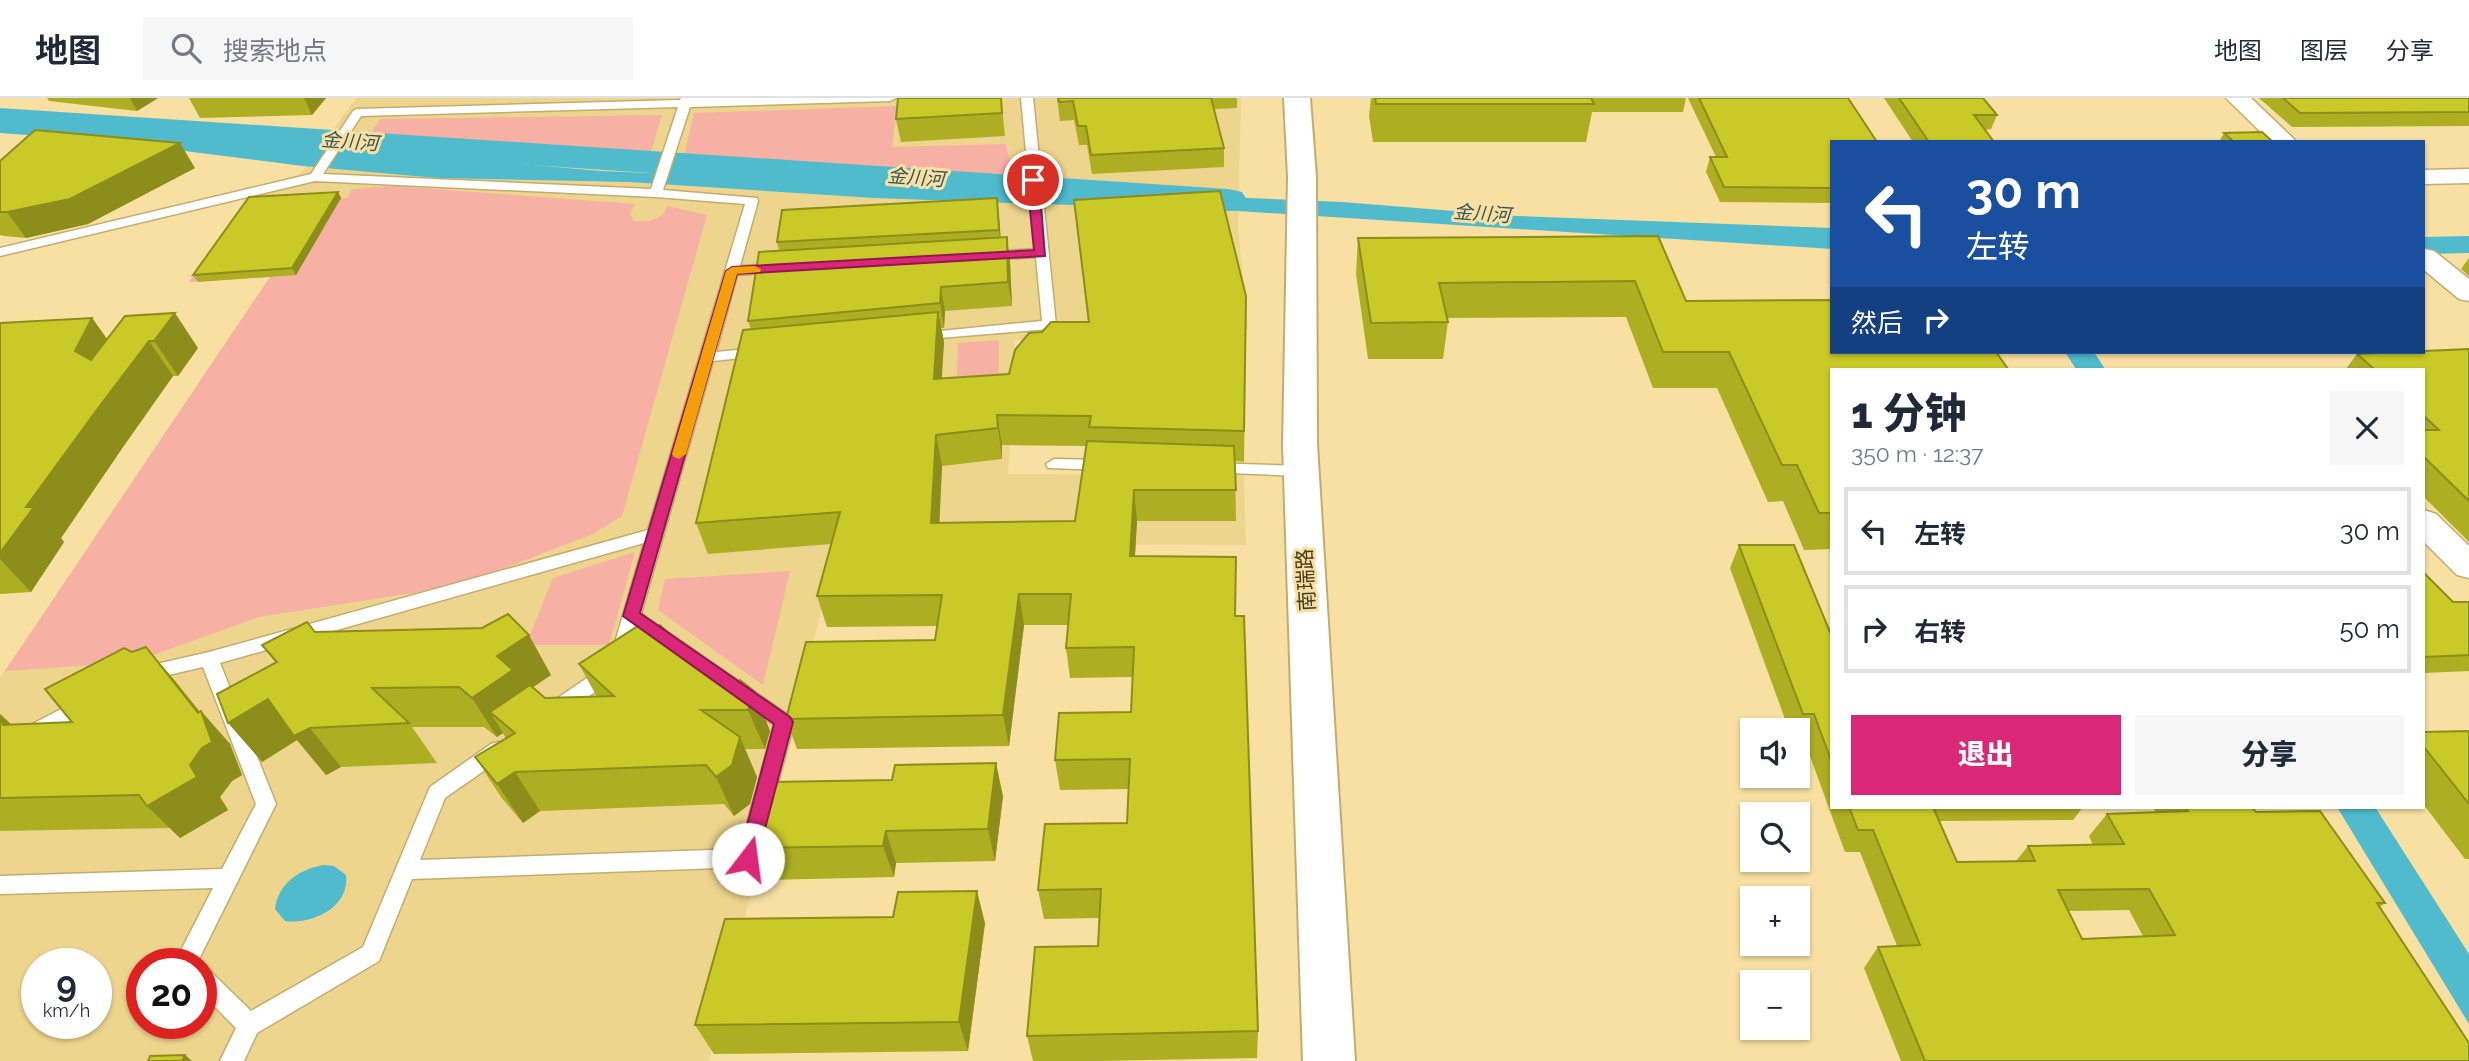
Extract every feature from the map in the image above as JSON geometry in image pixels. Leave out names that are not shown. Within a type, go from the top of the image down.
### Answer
[{"type":"street","name":"南瑞路","points":[[1297,98],[1302,177],[1301,471],[1329,1061]]},
{"type":"street","points":[[2237,98],[2283,140]]},
{"type":"street","points":[[2425,177],[2469,176]]},
{"type":"street","points":[[2425,258],[2459,285]]},
{"type":"street","points":[[2425,523],[2469,566]]},
{"type":"lane","points":[[366,113],[376,98]]},
{"type":"lane","points":[[317,174],[357,113],[521,104],[904,98]]},
{"type":"lane","points":[[911,338],[1049,325],[1027,98]]},
{"type":"lane","points":[[657,190],[685,102]]},
{"type":"lane","points":[[0,252],[317,174],[657,190],[752,201],[617,667],[538,722]]},
{"type":"lane","points":[[973,257],[1040,253]]},
{"type":"lane","points":[[732,271],[786,268]]},
{"type":"lane","points":[[708,357],[776,350]]},
{"type":"lane","points":[[1054,464],[1123,466]]},
{"type":"lane","points":[[1191,468],[1301,471]]},
{"type":"lane","points":[[0,750],[143,673],[209,660],[655,534]]},
{"type":"lane","points":[[405,870],[748,859],[784,722],[631,616]]},
{"type":"lane","points":[[193,948],[266,804],[209,660]]},
{"type":"lane","points":[[232,1061],[249,1025],[371,954],[437,793],[515,738]]},
{"type":"lane","points":[[0,885],[229,878]]},
{"type":"lane","points":[[217,993],[249,1025]]},
{"type":"shaded area","points":[[356,98],[1241,98],[1238,229],[1248,329],[1015,340],[1008,474],[1244,475],[1246,545],[1003,544],[835,556],[709,1061],[0,1061],[0,678],[270,277],[189,282],[245,204],[301,173]]},
{"type":"shaded area","points":[[897,106],[892,147],[1006,144],[1014,183],[682,166],[694,113]]},
{"type":"shaded area","points":[[662,115],[646,167],[366,141],[380,119]]},
{"type":"shaded area","points":[[395,186],[635,204],[630,214],[634,221],[650,221],[663,215],[667,206],[707,215],[622,516],[593,534],[458,586],[259,617],[134,662],[5,671],[270,277],[189,282],[245,204],[347,198],[352,189]]},
{"type":"shaded area","points":[[999,340],[999,393],[940,396],[942,377],[957,376],[958,343]]},
{"type":"shaded area","points":[[635,552],[609,645],[526,645],[553,578]]},
{"type":"shaded area","points":[[790,571],[763,685],[658,610],[665,579]]},
{"type":"water","points":[[0,118],[601,171],[1342,202],[1517,216],[1830,228],[1830,249],[1238,211],[874,198],[629,182],[437,178],[303,166],[97,140],[0,133]]},
{"type":"water","points":[[2469,236],[2469,253],[2425,254],[2425,237]]},
{"type":"water","points":[[2066,354],[2095,354],[2104,368],[2075,368]]},
{"type":"water","points":[[2338,809],[2376,809],[2469,954],[2469,1024]]},
{"type":"water","points":[[324,865],[334,866],[346,875],[346,886],[336,905],[317,917],[285,921],[275,909],[285,885],[299,874]]},
{"type":"building","points":[[898,98],[1001,98],[1002,113],[896,119]]},
{"type":"building","points":[[1058,98],[1211,98],[1224,148],[1091,155],[1086,126],[1078,126],[1073,101],[1059,102]]},
{"type":"building","points":[[1375,98],[1591,98],[1594,104],[1376,104]]},
{"type":"building","points":[[1699,98],[1848,98],[1876,140],[1830,140],[1830,188],[1724,187],[1710,157],[1727,157]]},
{"type":"building","points":[[1899,98],[1983,98],[1997,115],[1974,115],[1993,140],[1928,140]]},
{"type":"building","points":[[2283,98],[2469,98],[2469,112],[2300,113]]},
{"type":"building","points":[[35,130],[180,143],[70,199],[0,212],[0,161]]},
{"type":"building","points":[[2262,132],[2271,140],[2232,140],[2224,133]]},
{"type":"building","points":[[1220,191],[1246,296],[1244,431],[1089,427],[1091,416],[997,415],[998,428],[936,435],[931,523],[1075,521],[1087,441],[1234,446],[1236,490],[1134,490],[1130,556],[1236,557],[1235,616],[1244,616],[1258,1031],[1027,1036],[1035,947],[1098,946],[1101,889],[1038,890],[1045,824],[1127,823],[1130,759],[1055,760],[1059,713],[1131,712],[1134,647],[1066,648],[1071,594],[1019,594],[1003,715],[786,719],[806,642],[935,640],[942,595],[817,596],[840,512],[696,523],[743,330],[938,312],[934,379],[1009,374],[1015,350],[1029,333],[1042,332],[1051,322],[1089,322],[1074,200]]},
{"type":"building","points":[[338,192],[292,268],[193,275],[249,197]]},
{"type":"building","points":[[997,198],[999,230],[777,242],[782,210]]},
{"type":"building","points":[[1658,236],[1686,301],[1830,300],[1830,354],[1997,354],[2007,368],[1830,368],[1830,513],[1819,513],[1797,465],[1782,465],[1729,352],[1663,352],[1635,281],[1439,283],[1448,322],[1371,323],[1358,238]]},
{"type":"building","points":[[1007,237],[1008,282],[941,287],[940,303],[748,321],[759,252]]},
{"type":"building","points":[[175,313],[154,341],[149,341],[26,507],[34,507],[0,553],[0,323],[92,318],[75,351],[91,360],[125,316]]},
{"type":"building","points":[[2469,349],[2469,501],[2425,458],[2425,430],[2439,430],[2425,417],[2425,368],[2373,368],[2357,354],[2425,354],[2425,351]]},
{"type":"building","points":[[1739,545],[1794,545],[1830,632],[1830,758],[1814,714],[1803,714]]},
{"type":"building","points":[[2425,574],[2453,602],[2469,602],[2469,655],[2425,657]]},
{"type":"building","points":[[508,614],[529,635],[497,656],[513,670],[472,698],[459,687],[372,688],[409,723],[310,728],[294,736],[268,699],[228,723],[217,694],[277,662],[262,645],[307,622],[315,632],[482,628]]},
{"type":"building","points":[[660,625],[727,689],[740,680],[754,691],[748,710],[701,710],[740,737],[732,765],[716,777],[706,765],[515,772],[497,784],[475,757],[515,733],[490,712],[530,685],[545,698],[614,696],[579,664],[638,626],[648,631]]},
{"type":"building","points":[[146,647],[198,713],[201,711],[212,742],[202,748],[190,765],[197,777],[147,806],[139,795],[0,798],[0,717],[3,725],[72,722],[45,689],[124,648],[132,652]]},
{"type":"building","points":[[2469,731],[2469,804],[2425,748],[2425,732]]},
{"type":"building","points":[[996,763],[988,829],[886,831],[883,846],[753,848],[770,782],[892,780],[895,765]]},
{"type":"building","points":[[1850,809],[1934,809],[1957,862],[2035,861],[2028,846],[2124,844],[2107,814],[2188,811],[2186,809],[2320,811],[2385,903],[2377,903],[2469,1043],[2469,1061],[1925,1061],[1878,947],[1920,945],[1873,830],[1858,830]],"holes":[[[2149,889],[2175,935],[2082,939],[2058,890]]]},
{"type":"building","points":[[977,891],[959,1022],[695,1025],[725,919],[893,917],[898,892]]},
{"type":"building","points":[[185,1055],[182,1061],[148,1061],[150,1056]]},
{"type":"waterway","name":"金川河","points":[[0,119],[1228,200]]},
{"type":"slow traffic","points":[[679,454],[732,271],[755,269]]},
{"type":"route","points":[[748,859],[784,722],[631,616],[732,271],[1040,253],[1033,180]]}]
